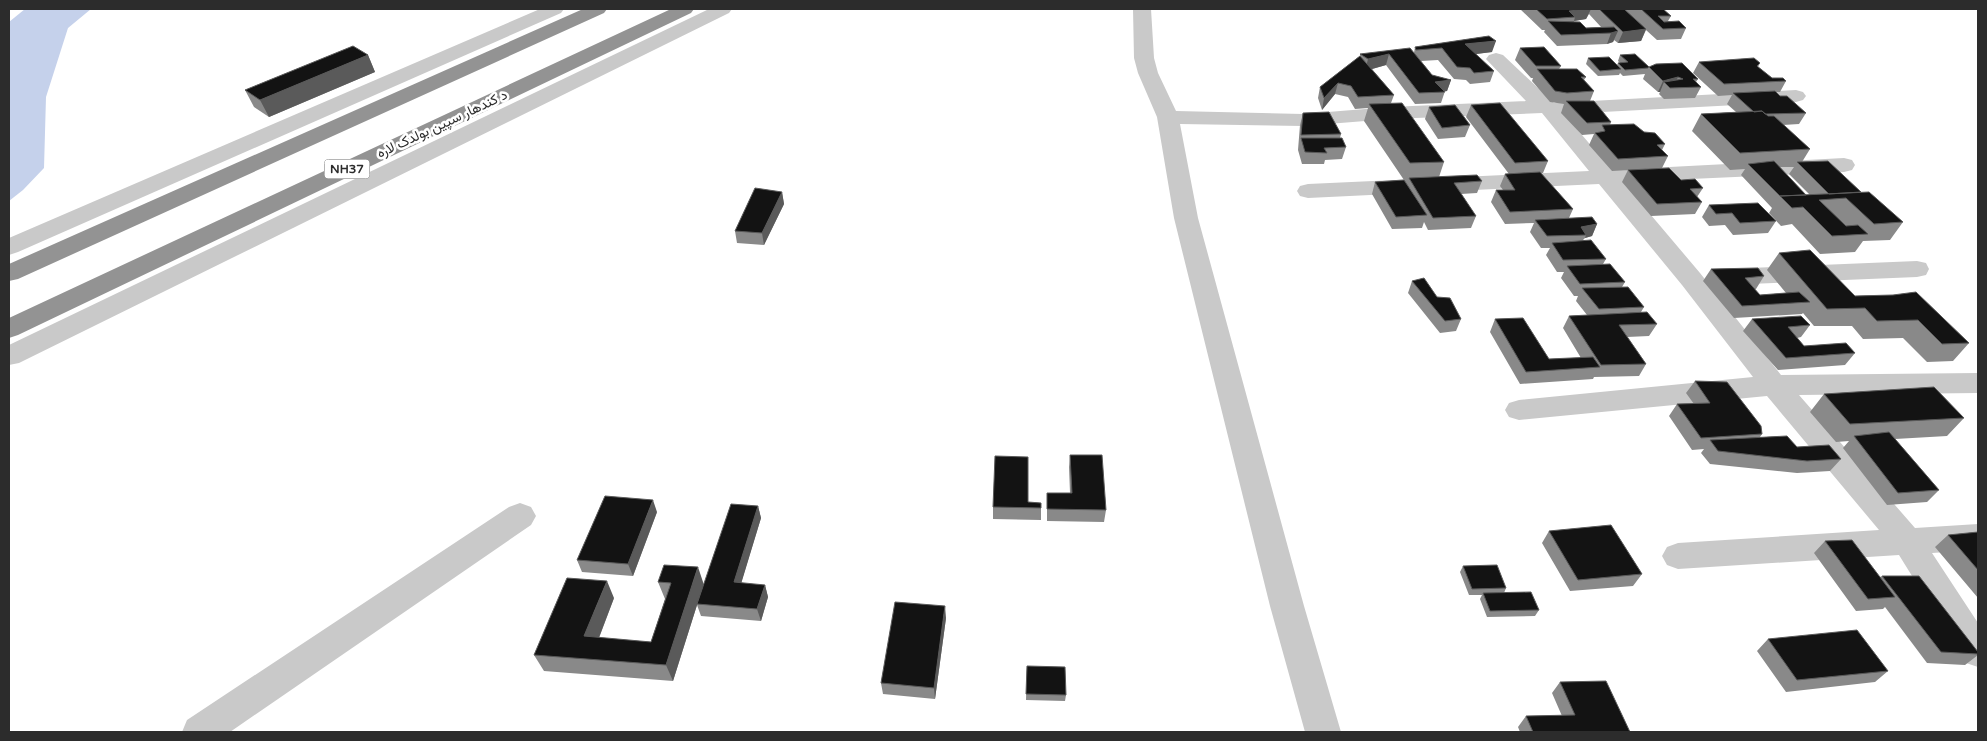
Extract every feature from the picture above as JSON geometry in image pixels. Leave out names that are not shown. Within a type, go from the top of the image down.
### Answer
[{"type":"highway","points":[[9,273],[598,9]]},
{"type":"highway","name":"د کندهار سپین بولدک لاره","points":[[9,329],[684,9]]},
{"type":"street","points":[[9,247],[555,9]]},
{"type":"street","points":[[9,356],[723,9]]},
{"type":"street","points":[[1142,9],[1144,58],[1148,73],[1168,116],[1186,218],[1287,606],[1323,732]]},
{"type":"street","points":[[1496,59],[1546,107],[1607,177],[1774,384],[1907,541],[1978,652]]},
{"type":"street","points":[[1168,116],[1247,120],[1303,120],[1390,113],[1796,96]]},
{"type":"street","points":[[1308,191],[1844,165]]},
{"type":"street","points":[[1691,279],[1916,269]]},
{"type":"street","points":[[1519,410],[1774,384],[1978,382]]},
{"type":"street","points":[[200,732],[520,516]]},
{"type":"street","points":[[1678,556],[1978,537]]},
{"type":"water","points":[[25,9],[91,9],[68,28],[46,97],[44,168],[23,190],[9,201],[9,22]]},
{"type":"building","points":[[1536,9],[1587,9],[1569,11],[1575,17],[1547,19]]},
{"type":"building","points":[[1599,9],[1624,9],[1646,29],[1623,32]]},
{"type":"building","points":[[1641,9],[1663,9],[1671,16],[1658,16],[1664,22],[1679,21],[1686,28],[1663,29]]},
{"type":"building","points":[[1548,21],[1580,22],[1586,28],[1614,27],[1618,31],[1611,33],[1561,35]]},
{"type":"building","points":[[1489,36],[1496,41],[1465,44],[1494,71],[1474,73],[1470,68],[1457,67],[1442,48],[1416,50],[1415,47]]},
{"type":"building","points":[[353,46],[368,55],[260,100],[245,90]]},
{"type":"building","points":[[1544,47],[1561,66],[1536,66],[1520,48]]},
{"type":"building","points":[[1410,48],[1432,75],[1451,80],[1435,82],[1445,92],[1419,93],[1389,54],[1368,59],[1360,54]]},
{"type":"building","points":[[1635,54],[1648,68],[1625,70],[1618,63],[1628,62],[1620,55]]},
{"type":"building","points":[[1360,56],[1394,95],[1358,97],[1351,86],[1338,83],[1324,98],[1320,87]]},
{"type":"building","points":[[1609,57],[1621,69],[1600,71],[1588,58]]},
{"type":"building","points":[[1754,58],[1760,63],[1757,66],[1772,78],[1783,78],[1786,81],[1724,84],[1699,62]]},
{"type":"building","points":[[1682,63],[1698,79],[1693,79],[1701,87],[1670,88],[1664,82],[1683,79],[1678,77],[1663,81],[1649,67],[1656,64]]},
{"type":"building","points":[[1537,69],[1577,69],[1586,77],[1581,77],[1594,91],[1567,93],[1555,91]]},
{"type":"building","points":[[1775,91],[1780,96],[1787,96],[1806,113],[1765,114],[1762,111],[1754,112],[1733,93]]},
{"type":"building","points":[[1566,101],[1594,101],[1611,122],[1587,123]]},
{"type":"building","points":[[1402,103],[1444,162],[1410,163],[1369,104]]},
{"type":"building","points":[[1500,103],[1548,161],[1515,163],[1471,105]]},
{"type":"building","points":[[1455,105],[1470,125],[1442,128],[1429,107]]},
{"type":"building","points":[[1762,111],[1768,116],[1774,116],[1810,149],[1740,153],[1701,114]]},
{"type":"building","points":[[1329,112],[1341,134],[1301,135],[1303,113]]},
{"type":"building","points":[[1634,124],[1644,132],[1655,133],[1665,144],[1657,145],[1668,156],[1618,159],[1595,133],[1605,131],[1602,125]]},
{"type":"building","points":[[1301,138],[1342,138],[1346,147],[1324,148],[1327,153],[1305,152]]},
{"type":"building","points":[[1774,161],[1806,195],[1780,196],[1748,164]]},
{"type":"building","points":[[1828,161],[1861,192],[1829,194],[1797,162]]},
{"type":"building","points":[[1669,168],[1681,180],[1695,179],[1703,188],[1690,189],[1702,202],[1657,204],[1628,170]]},
{"type":"building","points":[[1540,172],[1573,209],[1510,212],[1496,190],[1515,190],[1505,174]]},
{"type":"building","points":[[1477,175],[1482,181],[1454,183],[1476,216],[1433,218],[1409,178]]},
{"type":"building","points":[[1404,180],[1427,215],[1396,217],[1375,182]]},
{"type":"building","points":[[755,188],[782,192],[762,233],[735,231]]},
{"type":"building","points":[[1869,192],[1903,222],[1874,224],[1846,198],[1819,200],[1846,226],[1858,225],[1868,234],[1832,236],[1803,207],[1792,208],[1780,196]]},
{"type":"building","points":[[1758,203],[1776,221],[1740,223],[1732,213],[1716,214],[1709,205]]},
{"type":"building","points":[[1592,217],[1597,224],[1581,227],[1586,235],[1547,236],[1535,220]]},
{"type":"building","points":[[1591,240],[1606,259],[1563,260],[1552,243]]},
{"type":"building","points":[[1810,250],[1855,296],[1916,292],[1969,343],[1942,344],[1918,320],[1877,321],[1865,308],[1827,309],[1779,253]]},
{"type":"building","points":[[1610,264],[1625,282],[1580,284],[1567,266]]},
{"type":"building","points":[[1758,268],[1764,276],[1745,278],[1760,295],[1799,292],[1810,302],[1742,306],[1711,269]]},
{"type":"building","points":[[1424,278],[1437,297],[1450,298],[1461,319],[1445,321],[1412,281]]},
{"type":"building","points":[[1628,287],[1644,307],[1599,309],[1582,288]]},
{"type":"building","points":[[1647,312],[1657,324],[1619,325],[1646,364],[1601,365],[1569,316]]},
{"type":"building","points":[[1801,316],[1810,325],[1788,327],[1804,346],[1846,343],[1855,353],[1786,358],[1752,319]]},
{"type":"building","points":[[1523,318],[1549,359],[1593,357],[1600,367],[1526,372],[1495,319]]},
{"type":"building","points":[[1695,381],[1727,382],[1761,426],[1762,434],[1701,438],[1677,404],[1710,403]]},
{"type":"building","points":[[1934,387],[1964,418],[1850,424],[1824,394]]},
{"type":"building","points":[[1889,432],[1939,490],[1898,493],[1854,436]]},
{"type":"building","points":[[1787,436],[1797,447],[1829,445],[1841,459],[1807,461],[1718,451],[1710,440]]},
{"type":"building","points":[[1070,455],[1102,455],[1106,510],[1047,509],[1047,493],[1072,493]]},
{"type":"building","points":[[995,456],[1028,457],[1028,502],[1041,503],[1041,508],[993,507]]},
{"type":"building","points":[[605,496],[653,500],[628,564],[577,560]]},
{"type":"building","points":[[731,504],[758,506],[734,582],[765,585],[757,609],[697,604]]},
{"type":"building","points":[[1611,525],[1642,574],[1578,580],[1549,531]]},
{"type":"building","points":[[1978,532],[1978,570],[1948,535]]},
{"type":"building","points":[[1852,540],[1895,597],[1868,599],[1825,541]]},
{"type":"building","points":[[664,565],[698,567],[666,665],[534,655],[567,578],[607,581],[584,636],[651,642],[671,583],[658,582]]},
{"type":"building","points":[[1497,565],[1506,588],[1472,589],[1463,566]]},
{"type":"building","points":[[1882,576],[1919,576],[1978,654],[1941,652]]},
{"type":"building","points":[[1531,592],[1539,610],[1490,611],[1483,593]]},
{"type":"building","points":[[895,602],[945,606],[934,688],[881,683]]},
{"type":"building","points":[[1857,630],[1888,671],[1797,680],[1768,639]]},
{"type":"building","points":[[1027,666],[1065,667],[1066,695],[1026,694]]},
{"type":"building","points":[[1606,681],[1630,732],[1533,732],[1526,716],[1575,715],[1560,682]]}]
